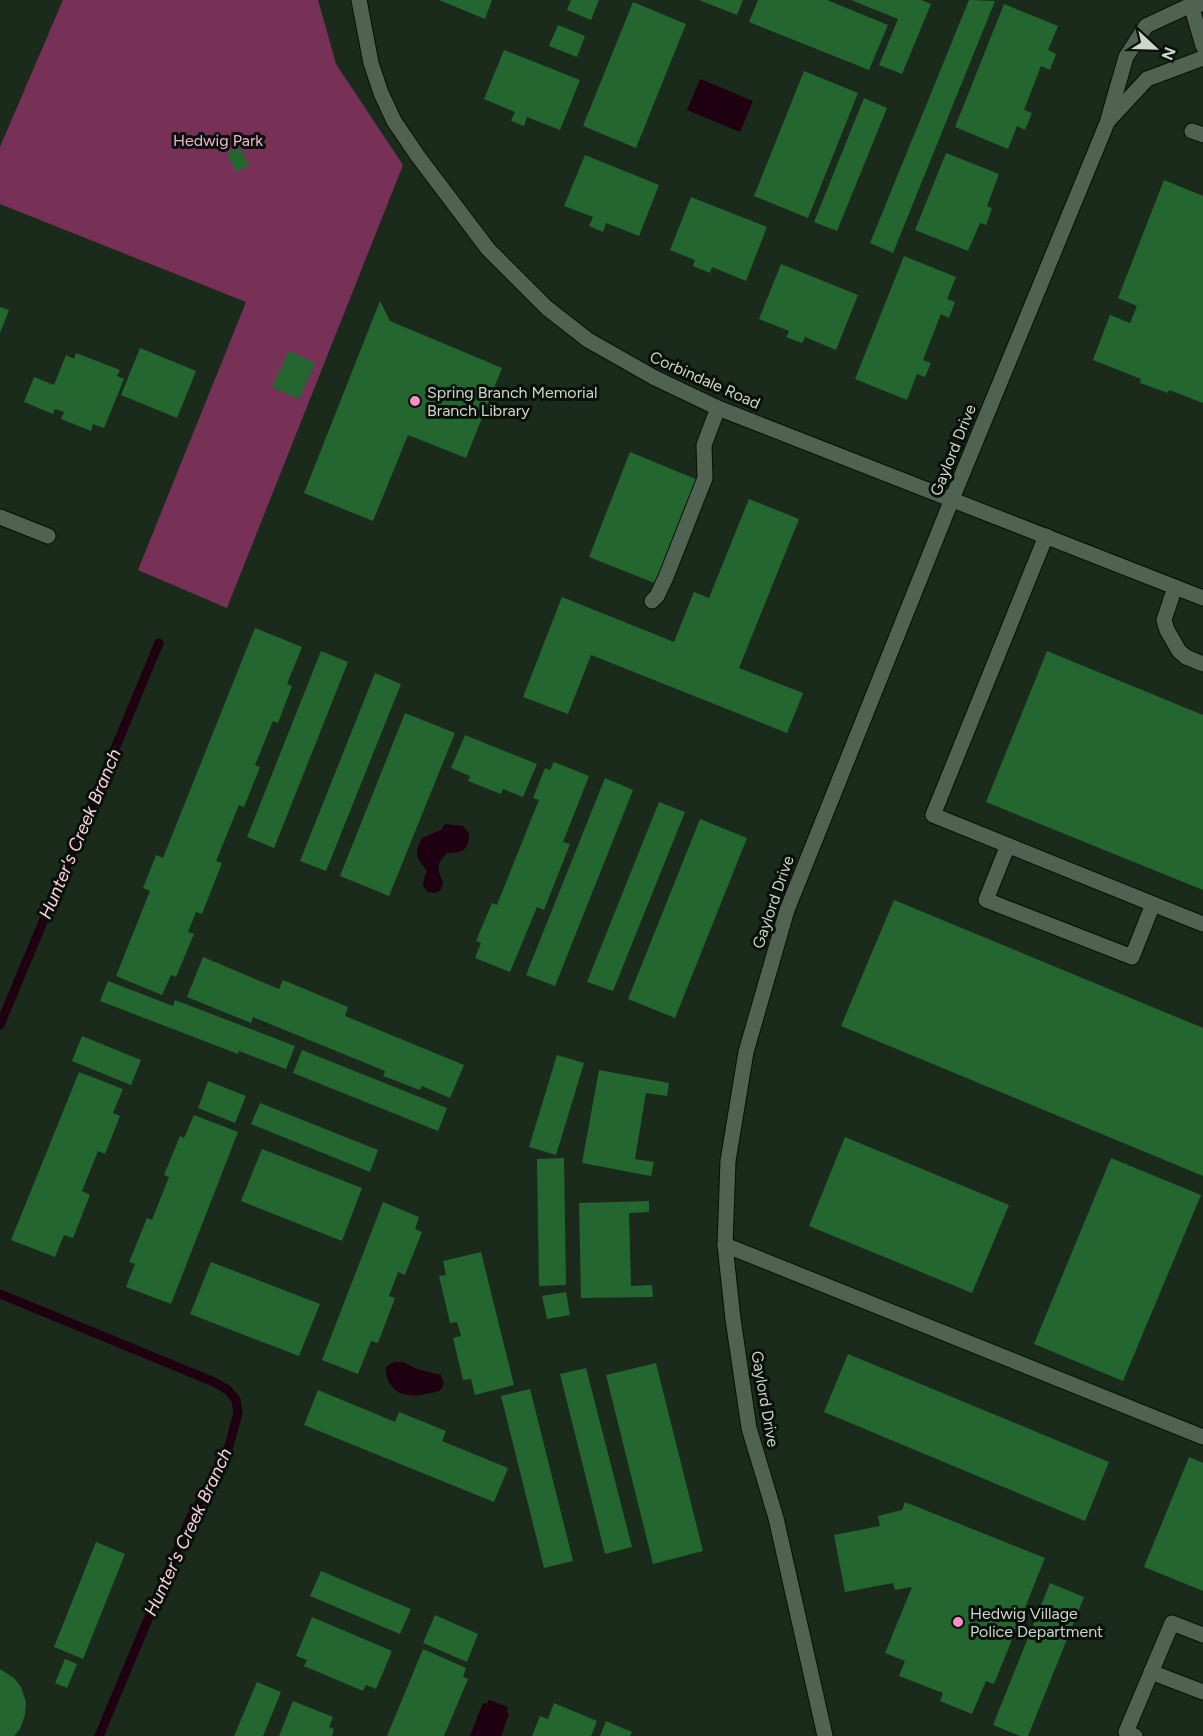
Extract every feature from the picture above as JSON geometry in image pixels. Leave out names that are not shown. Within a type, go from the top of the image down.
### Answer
[{"type":"street","name":"Corbindale Road","points":[[359,0],[371,63],[394,121],[488,249],[547,308],[588,340],[655,378],[718,408],[1203,598]]},
{"type":"street","points":[[1194,3],[1203,46]]},
{"type":"street","name":"Gaylord Drive","points":[[825,1736],[776,1518],[749,1428],[733,1319],[725,1245],[728,1161],[746,1052],[787,910],[1107,123],[1126,57],[1146,26],[1194,3]]},
{"type":"street","name":"Gaylord Drive","points":[[1107,123],[1147,79],[1203,58]]},
{"type":"street","points":[[651,601],[657,596],[666,577],[705,478],[704,445],[718,408]]},
{"type":"street","points":[[0,518],[48,536]]},
{"type":"street","points":[[1046,536],[933,815],[1203,924]]},
{"type":"street","points":[[1175,587],[1164,620],[1167,630],[1179,651],[1186,657],[1203,664]]},
{"type":"street","points":[[1008,845],[986,900],[1132,957],[1153,904]]},
{"type":"street","points":[[725,1245],[1203,1437]]},
{"type":"street","points":[[1135,1736],[1126,1732],[1172,1623],[1203,1635]]},
{"type":"street","points":[[1151,1672],[1203,1692]]},
{"type":"green space","name":"Hedwig Park","points":[[63,0],[318,0],[336,64],[403,165],[227,608],[138,570],[246,302],[0,204],[0,147]]},
{"type":"shaded area","points":[[700,79],[753,101],[740,132],[687,110]]},
{"type":"shaded area","points":[[445,824],[463,826],[469,833],[468,843],[461,851],[447,853],[443,857],[439,867],[443,882],[441,890],[435,893],[428,892],[423,886],[427,871],[419,859],[418,848],[422,838],[441,830]]},
{"type":"shaded area","points":[[394,1362],[403,1362],[417,1369],[441,1375],[444,1383],[440,1391],[414,1396],[396,1390],[391,1386],[386,1374],[386,1367]]},
{"type":"shaded area","points":[[489,1700],[508,1707],[509,1714],[501,1736],[470,1736],[483,1703],[486,1704]]},
{"type":"building","points":[[439,0],[492,0],[485,19]]},
{"type":"building","points":[[571,0],[599,0],[591,20],[567,10]]},
{"type":"building","points":[[699,0],[743,0],[737,15]]},
{"type":"building","points":[[758,0],[827,0],[888,25],[869,70],[749,22]]},
{"type":"building","points":[[851,0],[921,0],[931,4],[902,74],[879,65],[898,19]]},
{"type":"building","points":[[969,0],[995,1],[893,253],[870,243]]},
{"type":"building","points":[[633,2],[686,24],[636,148],[583,126]]},
{"type":"building","points":[[1004,4],[1058,26],[1048,50],[1056,54],[1050,70],[1041,66],[1024,110],[1032,113],[1025,130],[1017,126],[1008,149],[955,127]]},
{"type":"building","points":[[558,25],[585,36],[577,57],[549,46]]},
{"type":"building","points":[[504,50],[580,80],[560,130],[527,117],[524,126],[511,121],[515,112],[484,99]]},
{"type":"building","points":[[804,71],[858,93],[808,218],[754,196]]},
{"type":"building","points":[[864,98],[887,108],[837,231],[814,222]]},
{"type":"building","points":[[240,147],[249,165],[236,172],[227,153]]},
{"type":"building","points":[[946,153],[999,174],[987,206],[992,208],[986,225],[980,223],[968,251],[915,230]]},
{"type":"building","points":[[585,155],[659,185],[639,236],[606,223],[603,232],[589,226],[593,217],[564,206]]},
{"type":"building","points":[[1164,180],[1203,196],[1203,403],[1169,390],[1168,393],[1140,383],[1141,379],[1093,360],[1110,315],[1130,323],[1137,306],[1118,298]]},
{"type":"building","points":[[691,197],[767,227],[746,281],[712,267],[710,273],[693,266],[695,260],[670,250]]},
{"type":"building","points":[[904,256],[956,277],[947,299],[955,302],[949,318],[941,314],[923,360],[931,363],[925,377],[917,374],[907,400],[855,379]]},
{"type":"building","points":[[781,264],[858,295],[836,350],[805,337],[802,343],[786,337],[789,331],[759,319]]},
{"type":"building","name":"Spring Branch Memorial Branch Library","points":[[380,301],[390,321],[502,368],[466,458],[408,435],[373,521],[304,493]]},
{"type":"building","points":[[0,307],[9,310],[0,333]]},
{"type":"building","points":[[140,348],[196,371],[177,418],[121,395]]},
{"type":"building","points":[[289,351],[315,363],[299,399],[272,387]]},
{"type":"building","points":[[76,353],[120,370],[117,376],[124,379],[104,428],[93,424],[91,431],[61,419],[64,412],[55,409],[53,414],[24,402],[34,377],[54,385],[66,355],[74,359]]},
{"type":"building","points":[[630,452],[698,480],[657,584],[589,557]]},
{"type":"building","points":[[749,499],[799,519],[739,668],[803,693],[787,733],[591,655],[568,714],[523,697],[562,597],[674,642],[694,592],[709,598]]},
{"type":"building","points":[[255,628],[302,647],[287,684],[292,686],[278,723],[273,721],[255,765],[260,767],[244,807],[239,805],[216,861],[222,863],[202,914],[196,912],[188,932],[194,934],[176,977],[171,975],[162,995],[116,976],[150,891],[143,888],[156,855],[163,858]]},
{"type":"building","points":[[321,651],[348,662],[274,848],[247,837]]},
{"type":"building","points":[[1047,651],[1203,715],[1203,890],[986,802]]},
{"type":"building","points":[[375,673],[401,684],[326,871],[300,861]]},
{"type":"building","points":[[405,713],[455,733],[389,896],[340,876]]},
{"type":"building","points":[[465,735],[537,764],[523,797],[503,789],[501,794],[468,781],[470,776],[451,768]]},
{"type":"building","points":[[554,762],[589,776],[563,842],[570,844],[544,910],[537,907],[510,972],[475,958],[481,943],[476,941],[492,903],[497,905],[539,800],[533,798],[545,768],[550,770]]},
{"type":"building","points":[[605,778],[633,790],[555,986],[526,975]]},
{"type":"building","points":[[659,802],[685,812],[613,991],[587,982]]},
{"type":"building","points":[[700,819],[747,838],[675,1018],[628,999]]},
{"type":"building","points":[[894,900],[1203,1028],[1203,1176],[841,1026]]},
{"type":"building","points":[[203,957],[279,989],[283,980],[348,1007],[345,1016],[464,1065],[450,1098],[422,1086],[420,1090],[383,1076],[385,1071],[253,1017],[251,1023],[187,997]]},
{"type":"building","points":[[108,981],[173,1006],[175,1000],[295,1046],[286,1069],[239,1051],[238,1054],[100,1001]]},
{"type":"building","points":[[82,1036],[141,1060],[131,1085],[72,1061]]},
{"type":"building","points":[[302,1050],[447,1108],[438,1131],[293,1073]]},
{"type":"building","points":[[557,1055],[584,1063],[556,1155],[529,1147]]},
{"type":"building","points":[[599,1070],[669,1083],[667,1096],[646,1093],[635,1159],[654,1162],[651,1176],[582,1163]]},
{"type":"building","points":[[79,1072],[123,1089],[113,1113],[120,1116],[105,1154],[98,1151],[82,1191],[90,1195],[73,1238],[64,1235],[55,1257],[11,1240]]},
{"type":"building","points":[[208,1081],[246,1096],[235,1123],[198,1108]]},
{"type":"building","points":[[260,1103],[378,1150],[370,1172],[251,1124]]},
{"type":"building","points":[[194,1115],[238,1132],[171,1304],[126,1287],[135,1264],[129,1262],[147,1218],[152,1220],[169,1177],[164,1175],[180,1136],[184,1138]]},
{"type":"building","points":[[845,1137],[1009,1205],[972,1293],[809,1226]]},
{"type":"building","points":[[262,1149],[362,1188],[342,1241],[241,1201]]},
{"type":"building","points":[[564,1158],[566,1285],[539,1286],[537,1159]]},
{"type":"building","points":[[1111,1158],[1201,1195],[1123,1381],[1034,1344]]},
{"type":"building","points":[[649,1201],[649,1212],[629,1213],[631,1286],[652,1285],[653,1297],[581,1298],[579,1203]]},
{"type":"building","points":[[383,1202],[419,1217],[415,1229],[422,1232],[405,1275],[398,1272],[389,1296],[395,1298],[378,1343],[371,1341],[358,1374],[322,1360]]},
{"type":"building","points":[[481,1252],[514,1385],[475,1395],[471,1379],[463,1380],[453,1338],[461,1336],[457,1322],[450,1323],[439,1276],[446,1275],[443,1261]]},
{"type":"building","points":[[211,1262],[320,1304],[299,1356],[190,1314]]},
{"type":"building","points":[[566,1292],[570,1315],[547,1319],[542,1296]]},
{"type":"building","points":[[848,1354],[1109,1462],[1085,1521],[824,1412]]},
{"type":"building","points":[[656,1363],[703,1551],[653,1564],[606,1375]]},
{"type":"building","points":[[586,1368],[632,1547],[605,1554],[560,1374]]},
{"type":"building","points":[[530,1389],[573,1561],[544,1568],[501,1396]]},
{"type":"building","points":[[318,1390],[395,1422],[399,1412],[446,1431],[442,1441],[508,1468],[494,1502],[304,1425]]},
{"type":"building","points":[[1189,1457],[1203,1463],[1203,1591],[1144,1567]]},
{"type":"building","name":"Hedwig Village Police Department","points":[[905,1502],[1045,1558],[994,1684],[986,1681],[972,1714],[940,1701],[943,1693],[899,1676],[905,1661],[885,1653],[912,1587],[895,1590],[893,1583],[845,1592],[834,1535],[880,1526],[878,1516],[902,1510]]},
{"type":"building","points":[[96,1542],[125,1554],[83,1659],[54,1647]]},
{"type":"building","points":[[321,1571],[411,1609],[400,1634],[310,1596]]},
{"type":"building","points":[[1050,1583],[1084,1597],[1028,1736],[1020,1736],[993,1725]]},
{"type":"building","points":[[435,1615],[478,1634],[467,1662],[423,1643]]},
{"type":"building","points":[[312,1617],[392,1651],[376,1689],[366,1685],[363,1691],[304,1666],[307,1660],[296,1656]]},
{"type":"building","points":[[423,1649],[466,1668],[463,1677],[468,1679],[444,1736],[387,1736]]},
{"type":"building","points":[[65,1659],[77,1664],[67,1688],[55,1683]]},
{"type":"building","points":[[0,1669],[14,1678],[21,1687],[26,1702],[25,1715],[20,1729],[14,1736],[0,1736]]},
{"type":"building","points":[[257,1682],[281,1692],[263,1736],[234,1736]]},
{"type":"building","points":[[293,1701],[333,1717],[329,1727],[334,1729],[332,1736],[279,1736]]},
{"type":"building","points":[[554,1703],[597,1721],[591,1736],[532,1736],[540,1716],[548,1719]]},
{"type":"building","points":[[606,1721],[632,1732],[630,1736],[600,1736]]},
{"type":"waterway","name":"Hunter's Creek Branch","points":[[0,1025],[159,643]]},
{"type":"waterway","name":"Hunter's Creek Branch","points":[[0,1294],[214,1382],[228,1390],[236,1400],[238,1413],[227,1453],[190,1519],[99,1736]]},
{"type":"place","name":"Spring Branch Memorial Branch Library","points":[[415,401]]},
{"type":"place","name":"Hedwig Village Police Department","points":[[958,1622]]}]
